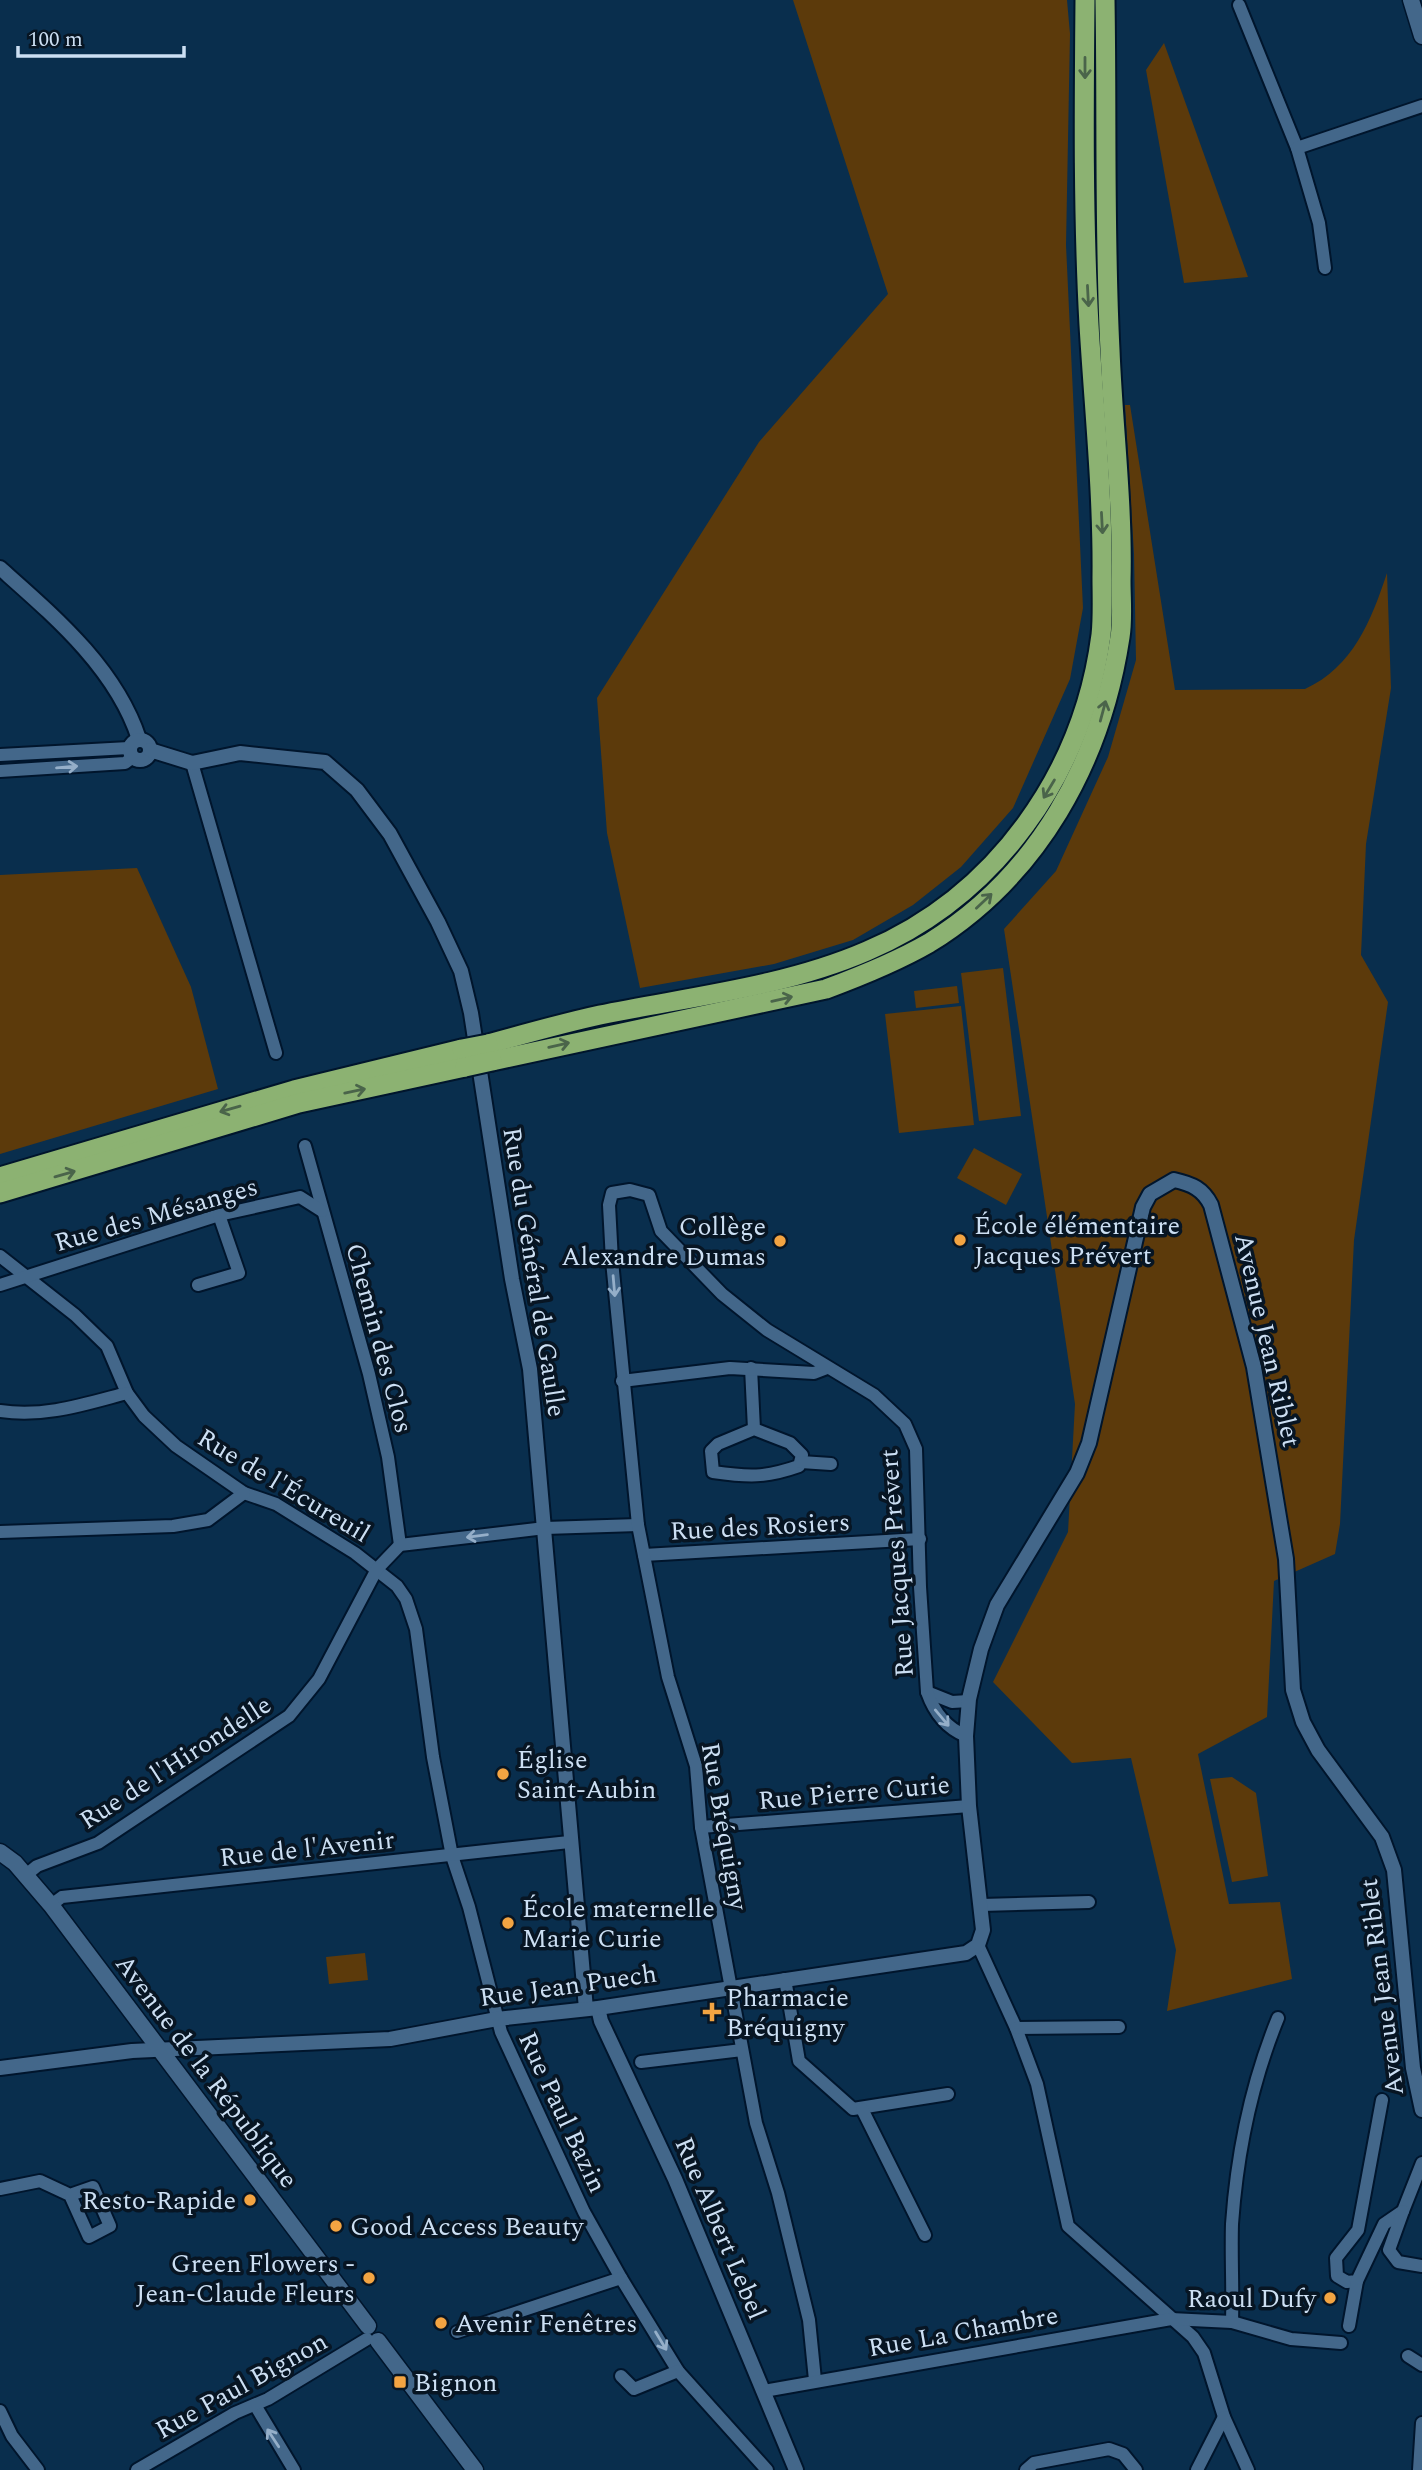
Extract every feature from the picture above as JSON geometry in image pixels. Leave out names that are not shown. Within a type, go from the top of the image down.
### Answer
[{"type":"highway","points":[[490,1052],[596,1016],[821,969],[868,951],[917,925],[961,896],[999,858],[1032,817],[1064,763],[1085,711],[1101,634],[1103,530],[1084,226],[1085,0]]},
{"type":"highway","points":[[0,1177],[294,1090],[826,989],[878,969],[928,943],[972,912],[1014,873],[1050,828],[1081,772],[1103,715],[1120,635],[1122,530],[1104,226],[1105,0]]},
{"type":"highway","points":[[0,1193],[299,1103],[463,1058]]},
{"type":"main road","points":[[1411,0],[1422,36]]},
{"type":"main road","name":"Avenue de la République","points":[[0,1852],[26,1875],[51,1905],[371,2335],[475,2470]]},
{"type":"street","points":[[1239,5],[1297,148],[1319,223],[1325,268]]},
{"type":"street","points":[[1297,148],[1422,106]]},
{"type":"street","points":[[0,568],[53,615],[85,650],[114,688],[129,713],[134,748],[125,763],[0,771]]},
{"type":"street","points":[[0,755],[134,748],[148,743],[150,750],[192,763],[276,1053]]},
{"type":"street","name":"Rue du Général de Gaulle","points":[[192,763],[240,753],[325,762],[357,790],[390,834],[438,922],[461,971],[471,1013],[512,1279],[530,1369],[569,1842],[592,2008]]},
{"type":"street","name":"Chemin des Clos","points":[[305,1146],[369,1374],[388,1457],[400,1545]]},
{"type":"street","name":"Avenue Jean Riblet","points":[[978,1945],[983,1930],[969,1806],[966,1736],[969,1701],[981,1649],[997,1605],[1077,1473],[1089,1443],[1143,1207],[1150,1194],[1160,1186],[1174,1180],[1190,1184],[1205,1193],[1211,1205],[1254,1367],[1286,1559],[1292,1678],[1300,1714],[1318,1750],[1382,1837],[1394,1870],[1413,2068],[1422,2110]]},
{"type":"street","name":"Rue Jacques Prévert","points":[[612,1194],[631,1190],[649,1195],[661,1231],[722,1294],[767,1330],[874,1395],[905,1424],[916,1449],[920,1587],[927,1692],[933,1707],[953,1731],[966,1736]]},
{"type":"street","name":"Rue Bréquigny","points":[[612,1194],[609,1205],[610,1233],[622,1381],[638,1525],[668,1677],[695,1766],[701,1828],[756,2123],[778,2193],[808,2320],[815,2380]]},
{"type":"street","name":"Rue des Mésanges","points":[[0,1285],[219,1215],[300,1198],[322,1211]]},
{"type":"street","points":[[198,1284],[239,1273],[219,1215]]},
{"type":"street","name":"Rue de l'Écureuil","points":[[0,1256],[75,1315],[107,1346],[127,1393],[144,1416],[176,1446],[244,1493],[276,1504],[377,1569]]},
{"type":"street","points":[[751,1368],[754,1429]]},
{"type":"street","points":[[622,1381],[680,1372],[751,1368],[814,1373],[827,1368]]},
{"type":"street","points":[[0,1411],[25,1415],[70,1408],[127,1393]]},
{"type":"street","points":[[754,1429],[790,1443],[802,1454],[799,1466],[773,1475],[751,1478],[713,1472],[711,1451],[718,1444],[754,1429]]},
{"type":"street","points":[[801,1462],[831,1464]]},
{"type":"street","points":[[0,1532],[173,1526],[208,1520],[244,1493]]},
{"type":"street","points":[[400,1545],[545,1528],[638,1525]]},
{"type":"street","name":"Rue des Rosiers","points":[[645,1555],[920,1539]]},
{"type":"street","name":"Rue de l'Hirondelle","points":[[26,1875],[37,1866],[98,1843],[289,1716],[319,1679],[377,1569],[400,1545]]},
{"type":"street","name":"Rue Paul Bazin","points":[[377,1569],[397,1586],[406,1598],[416,1629],[433,1758],[452,1856],[472,1915],[497,2019],[584,2212],[621,2278],[678,2371],[767,2470]]},
{"type":"street","points":[[927,1692],[952,1702],[969,1701]]},
{"type":"street","name":"Rue Pierre Curie","points":[[701,1828],[969,1806]]},
{"type":"street","name":"Rue de l'Avenir","points":[[51,1905],[66,1896],[569,1842]]},
{"type":"street","points":[[981,1905],[1088,1902]]},
{"type":"street","points":[[978,1945],[1016,2028],[1046,2115],[1068,2226],[1193,2337],[1204,2353],[1224,2417],[1248,2470]]},
{"type":"street","name":"Rue Jean Puech","points":[[0,2068],[75,2056],[390,2039],[497,2019],[592,2008],[698,1990],[730,1988],[965,1953],[978,1945]]},
{"type":"street","points":[[785,1979],[799,2061],[853,2109],[948,2094]]},
{"type":"street","name":"Rue Albert Lebel","points":[[592,2008],[601,2021],[675,2179],[796,2470]]},
{"type":"street","points":[[1232,2322],[1232,2227],[1236,2182],[1249,2105],[1260,2062],[1278,2018]]},
{"type":"street","points":[[1016,2028],[1119,2026]]},
{"type":"street","points":[[641,2062],[742,2050]]},
{"type":"street","points":[[1357,2281],[1347,2282],[1337,2276],[1336,2258],[1358,2230],[1382,2100]]},
{"type":"street","points":[[862,2109],[925,2235]]},
{"type":"street","points":[[1422,2163],[1389,2250],[1398,2262],[1422,2266]]},
{"type":"street","points":[[0,2189],[40,2182],[70,2195],[93,2188],[110,2226],[89,2237],[70,2195]]},
{"type":"street","points":[[1349,2326],[1357,2281],[1384,2224],[1403,2211]]},
{"type":"street","points":[[457,2332],[621,2278]]},
{"type":"street","name":"Rue La Chambre","points":[[764,2391],[1171,2319],[1232,2322],[1291,2339],[1341,2343]]},
{"type":"street","name":"Rue Paul Bignon","points":[[140,2469],[371,2335]]},
{"type":"street","points":[[1408,2356],[1422,2364]]},
{"type":"street","points":[[621,2376],[634,2389],[678,2371]]},
{"type":"street","points":[[255,2404],[260,2417],[294,2470]]},
{"type":"street","points":[[0,2411],[12,2437],[38,2470]]},
{"type":"street","points":[[1197,2470],[1224,2417]]},
{"type":"street","points":[[1419,2470],[1422,2423]]},
{"type":"street","points":[[1026,2470],[1034,2463],[1109,2449],[1123,2454],[1136,2470]]},
{"type":"shaded area","points":[[793,0],[1067,0],[1070,34],[1066,245],[1083,608],[1070,679],[1013,808],[961,867],[913,905],[853,940],[774,964],[640,988],[607,833],[597,698],[759,442],[888,294]]},
{"type":"shaded area","points":[[1164,43],[1248,277],[1184,283],[1146,70]]},
{"type":"shaded area","points":[[1125,405],[1130,405],[1175,690],[1305,689],[1322,680],[1348,655],[1358,641],[1387,573],[1391,688],[1366,844],[1361,955],[1388,1002],[1354,1240],[1340,1524],[1335,1554],[1274,1581],[1267,1717],[1198,1754],[1229,1904],[1280,1902],[1292,1979],[1167,2011],[1176,1950],[1131,1758],[1072,1763],[993,1682],[1068,1532],[1075,1404],[1004,929],[1056,871],[1108,757],[1136,660],[1134,554]]},
{"type":"shaded area","points":[[137,868],[191,987],[218,1089],[0,1154],[0,875]]},
{"type":"shaded area","points":[[1003,968],[1021,1116],[979,1121],[961,973]]},
{"type":"shaded area","points":[[957,986],[959,1003],[916,1008],[914,991]]},
{"type":"shaded area","points":[[961,1006],[974,1125],[899,1133],[885,1014]]},
{"type":"shaded area","points":[[974,1148],[1022,1174],[1006,1205],[957,1178]]},
{"type":"shaded area","points":[[1232,1777],[1256,1793],[1268,1876],[1232,1882],[1210,1779]]},
{"type":"shaded area","points":[[365,1953],[368,1980],[329,1984],[326,1957]]},
{"type":"place","name":"École élémentaire Jacques Prévert","points":[[960,1240]]},
{"type":"place","name":"Collège Alexandre Dumas","points":[[780,1241]]},
{"type":"place","name":"Église Saint-Aubin","points":[[503,1774]]},
{"type":"place","name":"École maternelle Marie Curie","points":[[508,1923]]},
{"type":"place","name":"Pharmacie Bréquigny","points":[[712,2012]]},
{"type":"place","name":"Resto-Rapide","points":[[250,2200]]},
{"type":"place","name":"Good Access Beauty","points":[[336,2226]]},
{"type":"place","name":"Green Flowers - Jean-Claude Fleurs","points":[[369,2278]]},
{"type":"place","name":"Raoul Dufy","points":[[1330,2298]]},
{"type":"place","name":"Avenir Fenêtres","points":[[441,2323]]},
{"type":"place","name":"Bignon","points":[[400,2382]]}]
